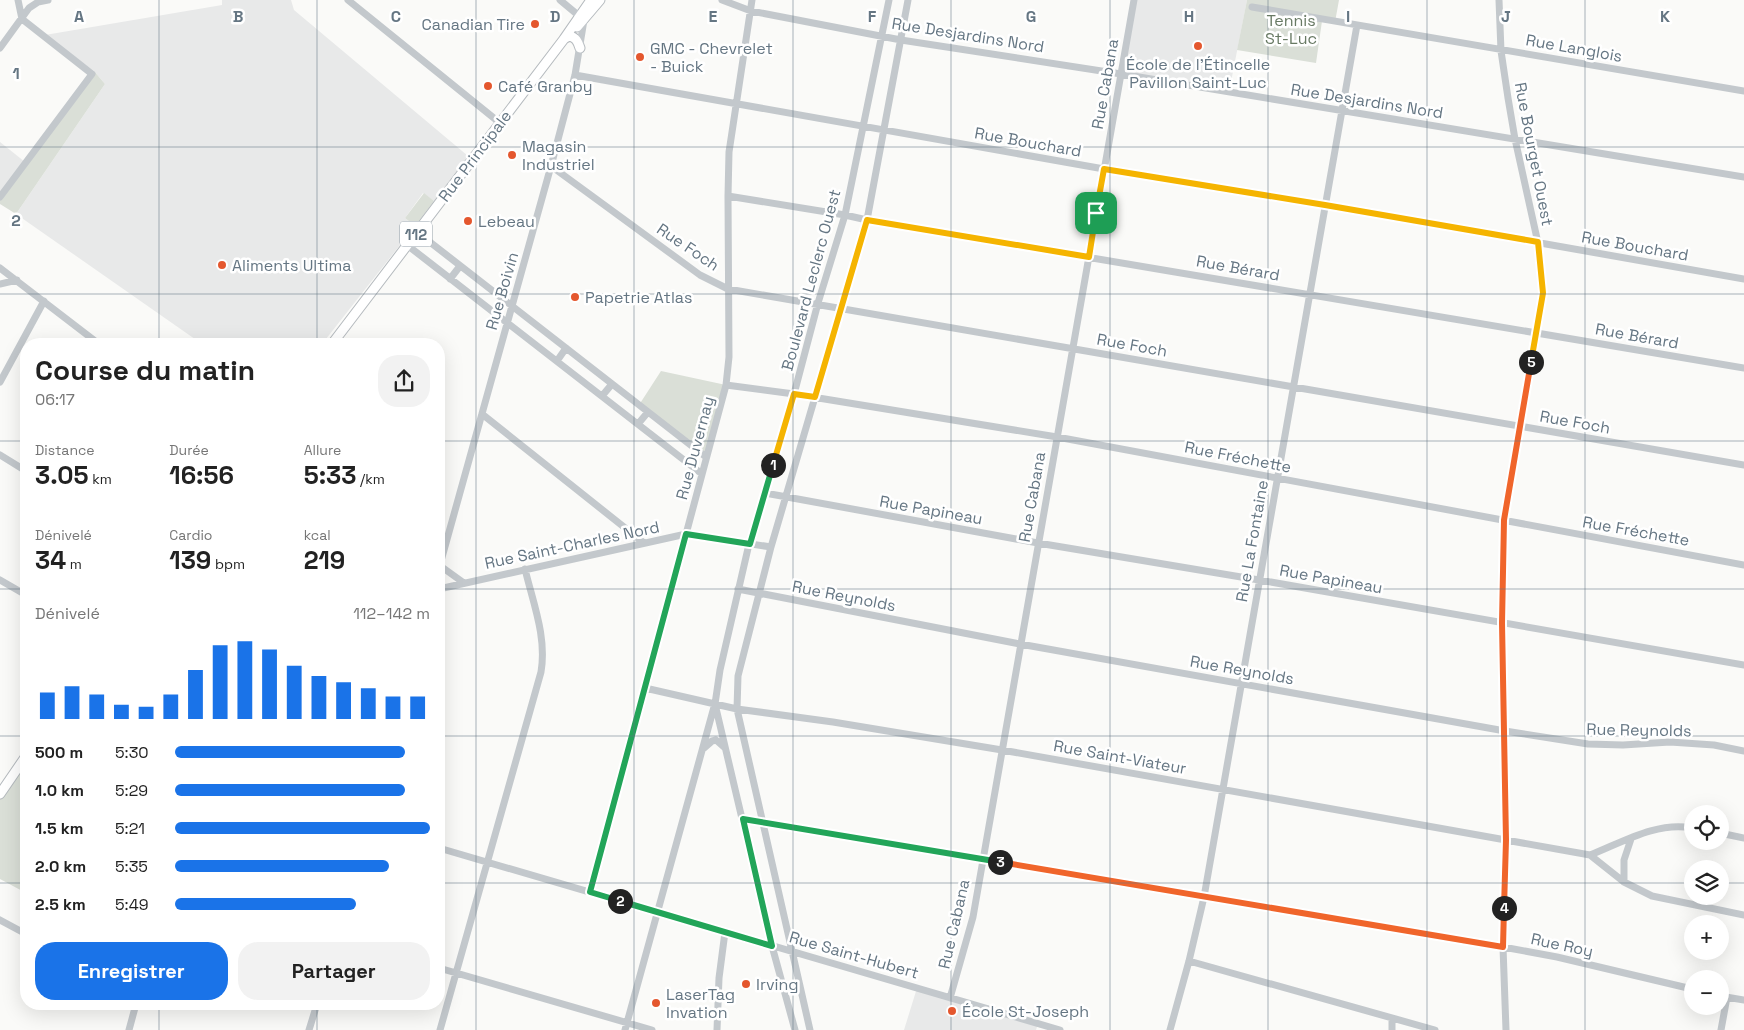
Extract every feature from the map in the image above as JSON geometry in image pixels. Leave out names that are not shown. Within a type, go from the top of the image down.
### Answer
[{"type":"main road","name":"Rue Principale","points":[[582,17],[591,0]]},
{"type":"main road","name":"Rue Principale","points":[[337,338],[564,39],[582,17],[600,0]]},
{"type":"main road","points":[[564,39],[569,36],[577,39],[580,48]]},
{"type":"main road","points":[[0,794],[20,765]]},
{"type":"street","points":[[0,197],[92,74],[22,19],[18,0]]},
{"type":"street","points":[[0,48],[28,8],[38,2],[48,0]]},
{"type":"street","points":[[348,0],[500,123]]},
{"type":"street","points":[[560,0],[582,17]]},
{"type":"street","name":"Rue Desjardins Nord","points":[[722,0],[750,11],[901,40],[1342,110],[1744,178]]},
{"type":"street","name":"Rue Duvernay","points":[[590,892],[726,385],[729,357],[729,152],[752,0]]},
{"type":"street","name":"Boulevard Leclerc Ouest","points":[[795,1030],[772,946],[715,704],[720,670],[750,544],[794,394],[818,303],[845,215],[889,0]]},
{"type":"street","points":[[810,1030],[737,709],[738,676],[771,547],[867,220],[908,0]]},
{"type":"street","name":"Rue Cabana","points":[[950,998],[973,917],[1134,0]]},
{"type":"street","name":"Rue Bourget Ouest","points":[[1499,0],[1501,50],[1514,139],[1538,242],[1543,293],[1518,426],[1504,520],[1502,623],[1506,840],[1503,947],[1506,1030]]},
{"type":"street","name":"Rue Langlois","points":[[1252,7],[1744,91]]},
{"type":"street","name":"Rue Boivin","points":[[445,545],[508,323],[575,75],[580,48],[582,17]]},
{"type":"street","name":"Rue La Fontaine","points":[[1170,1030],[1204,897],[1357,25]]},
{"type":"street","name":"Rue Bouchard","points":[[575,75],[885,131],[1325,205],[1744,279]]},
{"type":"street","name":"Rue Foch","points":[[551,166],[700,275],[728,289],[818,303],[1072,349],[1744,465]]},
{"type":"street","name":"Rue Bérard","points":[[728,196],[1744,368]]},
{"type":"street","points":[[417,232],[706,458]]},
{"type":"street","points":[[407,245],[702,474]]},
{"type":"street","points":[[450,279],[460,266]]},
{"type":"street","points":[[0,268],[91,338]]},
{"type":"street","points":[[0,284],[16,280]]},
{"type":"street","points":[[24,338],[44,301]]},
{"type":"street","points":[[0,382],[20,345]]},
{"type":"street","points":[[557,361],[566,348]]},
{"type":"street","points":[[602,396],[612,384]]},
{"type":"street","name":"Rue Fréchette","points":[[726,385],[815,397],[1057,437],[1744,565]]},
{"type":"street","points":[[638,424],[648,412]]},
{"type":"street","points":[[482,414],[644,543]]},
{"type":"street","points":[[0,455],[20,468]]},
{"type":"street","name":"Rue Papineau","points":[[764,493],[1038,543],[1744,665]]},
{"type":"street","name":"Rue Saint-Charles Nord","points":[[445,588],[686,534],[771,547]]},
{"type":"street","points":[[445,570],[464,583]]},
{"type":"street","points":[[440,1030],[544,657],[543,640],[525,570]]},
{"type":"street","points":[[0,580],[20,592]]},
{"type":"street","name":"Rue Reynolds","points":[[738,590],[1020,644],[1505,731],[1588,744],[1623,745],[1670,742],[1714,745],[1744,751]]},
{"type":"street","name":"Rue Saint-Viateur","points":[[645,688],[737,709],[833,722],[1002,750],[1590,855]]},
{"type":"street","points":[[626,1026],[715,704]]},
{"type":"street","points":[[704,748],[712,740],[716,740],[726,748]]},
{"type":"street","name":"Rue Roy","points":[[743,819],[1503,947],[1557,957],[1684,987]]},
{"type":"street","points":[[1590,855],[1648,831],[1684,827]]},
{"type":"street","points":[[1729,835],[1744,838]]},
{"type":"street","points":[[1624,882],[1624,860],[1631,839]]},
{"type":"street","name":"Rue Saint-Hubert","points":[[445,850],[1060,1030]]},
{"type":"street","points":[[1590,855],[1624,882],[1652,896],[1744,915]]},
{"type":"street","points":[[0,920],[20,931]]},
{"type":"street","points":[[717,1030],[720,978],[726,932]]},
{"type":"street","points":[[1189,961],[1435,1030]]},
{"type":"street","points":[[445,970],[626,1026],[652,1030]]},
{"type":"street","points":[[1729,997],[1744,1000]]},
{"type":"street","points":[[129,1030],[134,1010]]},
{"type":"street","points":[[309,1030],[315,1010]]},
{"type":"street","points":[[1721,1030],[1722,1015]]},
{"type":"street","points":[[1392,1019],[1392,1030]]},
{"type":"shaded area","points":[[222,0],[291,0],[294,10],[468,156],[434,201],[423,193],[405,218],[415,226],[327,338],[193,338],[16,214],[105,84],[94,71],[45,35],[222,5]]},
{"type":"shaded area","points":[[1134,0],[1247,0],[1229,92],[1121,74]]},
{"type":"shaded area","points":[[0,142],[25,162],[0,196]]},
{"type":"shaded area","name":"École St-Joseph","points":[[917,988],[1038,1024],[1036,1030],[904,1030]]},
{"type":"green space","name":"Tennis St-Luc","points":[[1247,0],[1339,0],[1335,22],[1322,21],[1316,63],[1237,50]]},
{"type":"green space","points":[[94,71],[105,84],[16,214],[0,204],[0,196]]},
{"type":"green space","points":[[424,193],[434,201],[415,226],[405,218]]},
{"type":"green space","points":[[661,371],[726,385],[706,457],[639,405]]},
{"type":"green space","points":[[20,765],[20,890],[0,879],[0,794]]},
{"type":"place","name":"Canadian Tire","points":[[535,24]]},
{"type":"place","name":"École de l'Étincelle Pavillon Saint-Luc","points":[[1198,46]]},
{"type":"place","name":"GMC - Chevrelet - Buick","points":[[640,57]]},
{"type":"place","name":"Café Granby","points":[[488,86]]},
{"type":"place","name":"Magasin Industriel","points":[[512,155]]},
{"type":"place","name":"Lebeau","points":[[468,221]]},
{"type":"place","name":"Aliments Ultima","points":[[222,265]]},
{"type":"place","name":"Papetrie Atlas","points":[[575,297]]},
{"type":"place","name":"Irving","points":[[746,984]]},
{"type":"place","name":"LaserTag Invation","points":[[656,1003]]},
{"type":"place","name":"École St-Joseph","points":[[952,1011]]},
{"type":"route","points":[[1104,169],[1538,242],[1543,293],[1518,426],[1504,520],[1502,623],[1506,840],[1503,947],[743,819],[772,946],[590,892],[686,534],[750,544],[794,394],[815,397],[867,220],[1089,257],[1096,213],[1104,169]]}]
